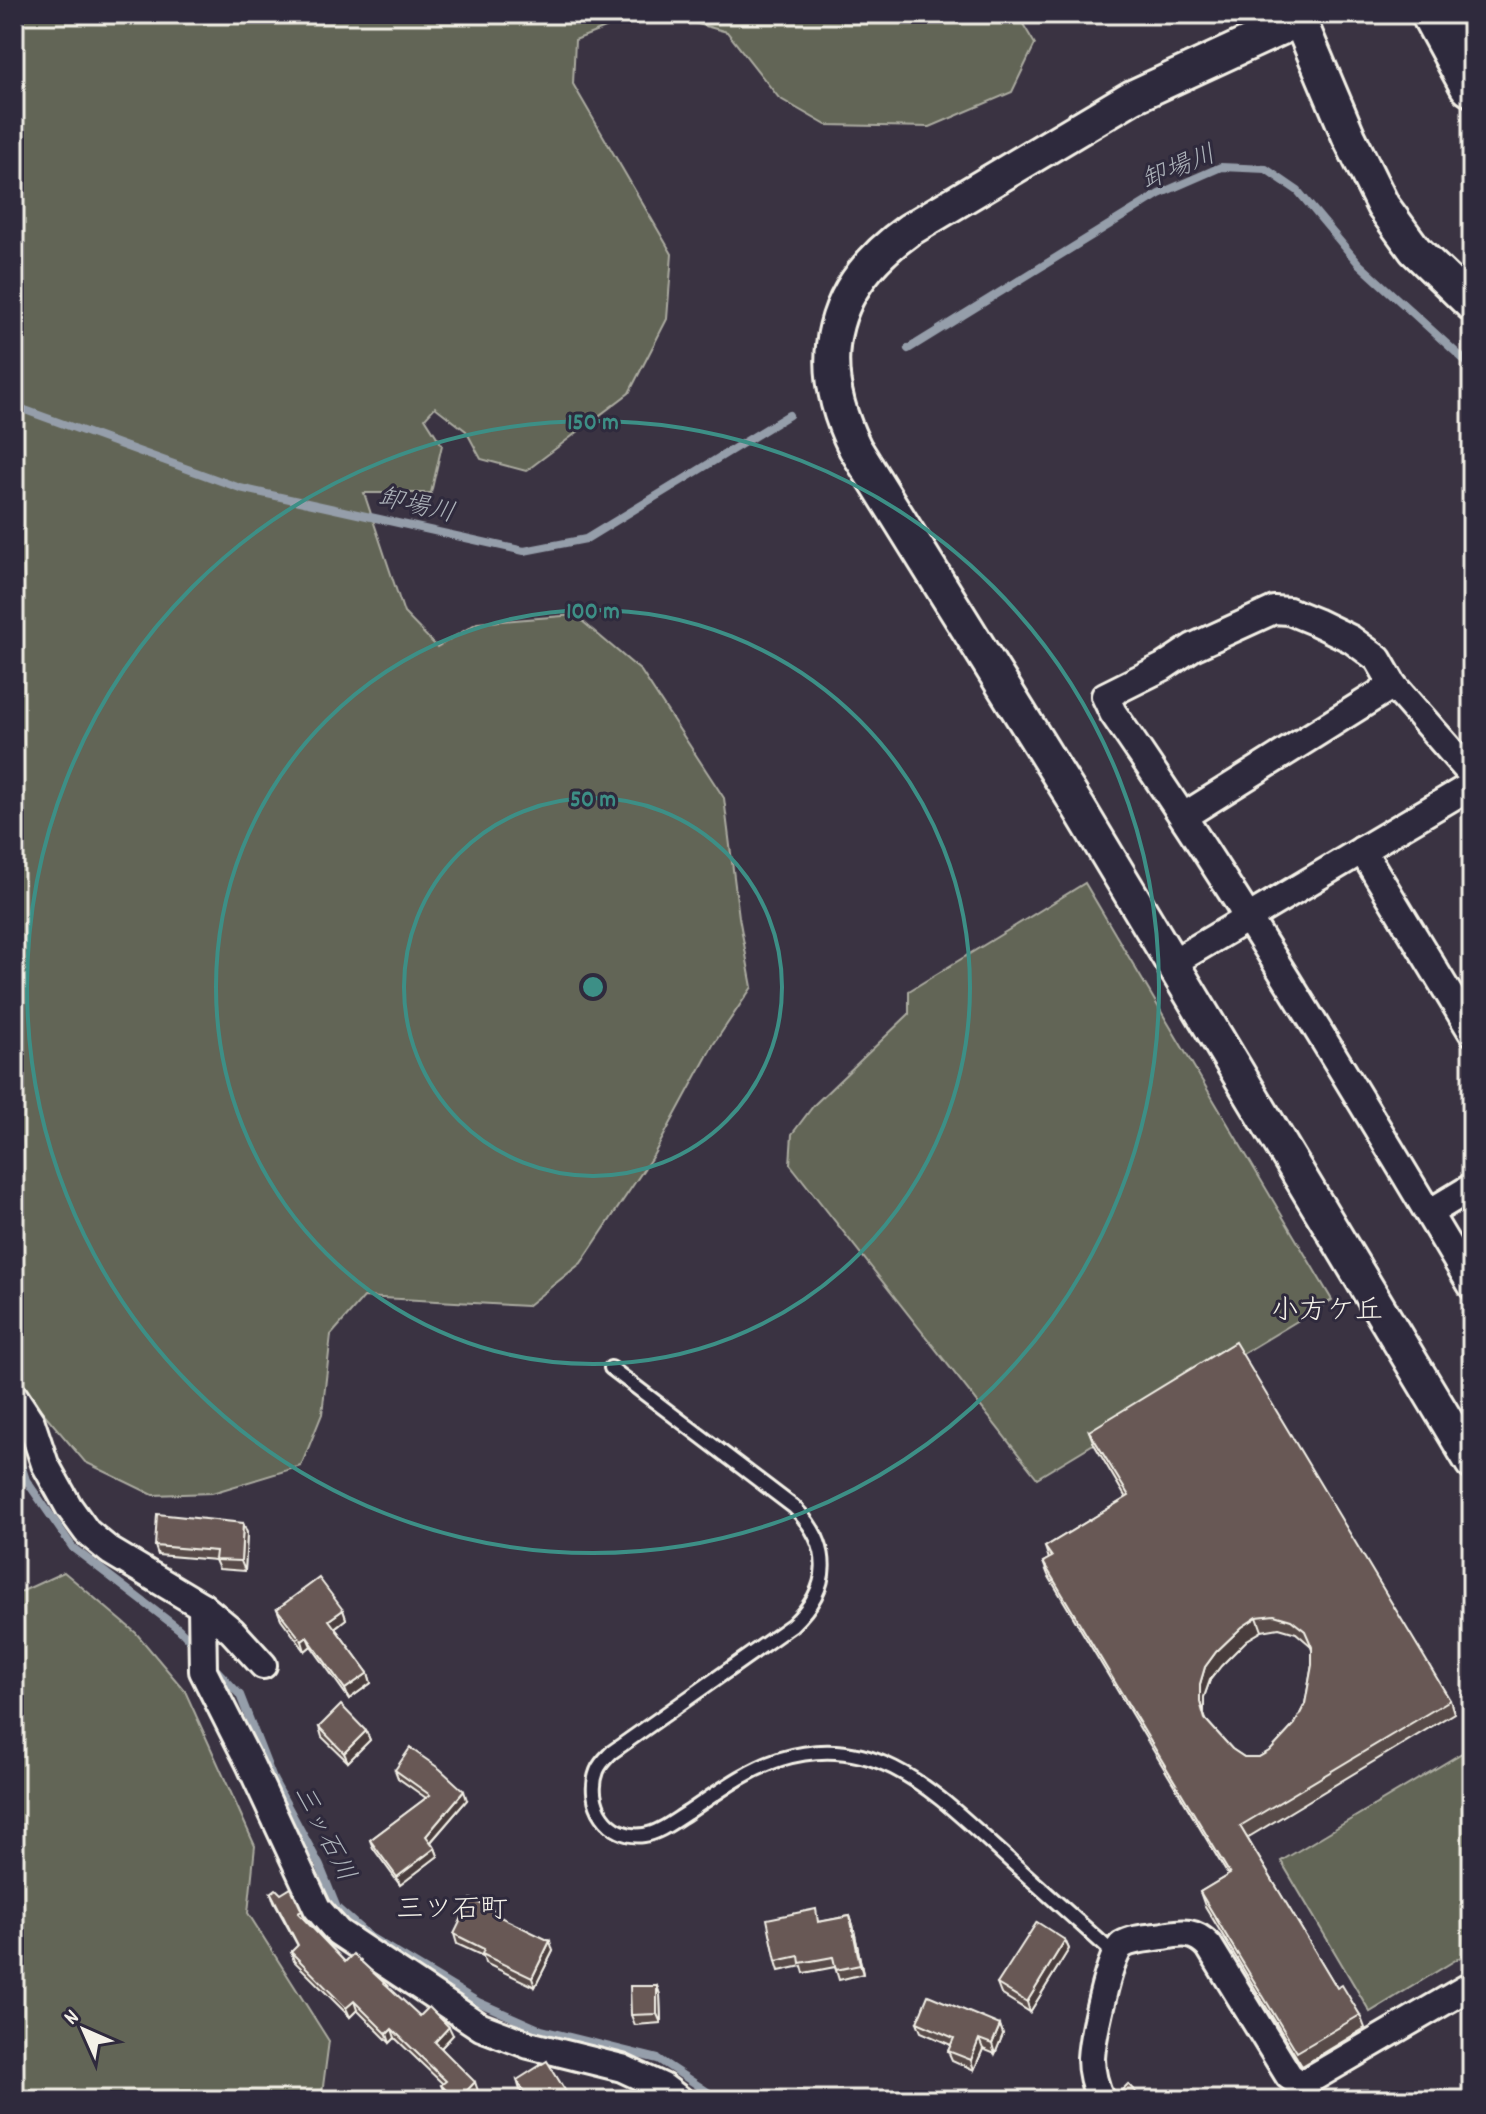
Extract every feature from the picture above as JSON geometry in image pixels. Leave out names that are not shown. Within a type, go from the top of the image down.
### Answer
[{"type":"highway","points":[[1434,14],[1468,77]]},
{"type":"street","points":[[1472,305],[1415,250],[1383,206],[1349,137],[1298,17],[1132,97],[886,246],[851,289],[840,314],[833,341],[832,369],[834,396],[842,423],[855,448],[1172,963],[1472,1463]]},
{"type":"street","points":[[1472,775],[1393,685],[1378,659],[1351,639],[1289,611],[1274,610],[1193,647],[1163,667],[1105,696],[1113,713],[1249,917],[1472,1286]]},
{"type":"street","points":[[1184,816],[1393,685]]},
{"type":"street","points":[[1172,963],[1472,785]]},
{"type":"street","points":[[1362,850],[1472,1032]]},
{"type":"street","points":[[1429,1213],[1472,1187]]},
{"type":"street","points":[[14,1396],[31,1422],[45,1464],[87,1532],[110,1551],[232,1631],[263,1665]]},
{"type":"street","points":[[202,1611],[203,1671],[317,1908],[338,1932],[481,2027],[529,2045],[622,2068],[663,2087],[680,2100]]},
{"type":"street","points":[[1101,2100],[1092,2076],[1091,2058],[1114,1954],[1122,1945],[1131,1942],[1179,1933],[1191,1933],[1201,1938],[1209,1946],[1289,2076],[1304,2083],[1472,1985]]},
{"type":"lane","points":[[611,1368],[794,1507],[808,1521],[818,1538],[823,1557],[817,1595],[806,1612],[612,1752],[598,1767],[592,1786],[595,1806],[606,1823],[624,1833],[644,1835],[654,1832],[739,1778],[782,1759],[828,1752],[874,1759],[896,1767],[934,1793],[1114,1954]]},
{"type":"green space","points":[[14,14],[641,14],[575,40],[573,84],[672,254],[667,319],[629,393],[526,471],[481,459],[466,431],[435,407],[425,418],[442,445],[431,493],[364,493],[404,613],[437,647],[477,623],[575,615],[641,671],[724,798],[739,917],[752,987],[713,1045],[654,1154],[581,1263],[527,1306],[364,1297],[331,1335],[322,1414],[301,1466],[212,1493],[153,1495],[85,1462],[14,1378]]},
{"type":"green space","points":[[662,14],[1017,14],[1035,44],[1012,92],[930,127],[826,125],[779,98],[727,32]]},
{"type":"green space","points":[[1085,883],[1332,1300],[1037,1478],[790,1164],[792,1134],[814,1105],[909,1014],[909,991]]},
{"type":"green space","points":[[64,1572],[136,1633],[185,1691],[255,1846],[248,1913],[329,2041],[322,2094],[315,2100],[14,2100],[14,1595]]},
{"type":"green space","points":[[1472,1747],[1472,1950],[1370,2012],[1281,1861]]},
{"type":"building","points":[[1235,1342],[1450,1700],[1240,1826],[1337,1988],[1342,1985],[1360,2015],[1297,2052],[1200,1892],[1230,1874],[1043,1562],[1052,1557],[1045,1547],[1129,1496],[1089,1431]],"holes":[[[1274,1615],[1291,1620],[1305,1631],[1312,1647],[1305,1704],[1295,1724],[1271,1750],[1259,1757],[1244,1757],[1232,1749],[1205,1719],[1200,1702],[1200,1684],[1205,1667],[1216,1652],[1257,1617]]]},
{"type":"building","points":[[157,1514],[243,1523],[241,1561],[215,1560],[216,1551],[155,1546]]},
{"type":"building","points":[[319,1578],[343,1610],[329,1620],[368,1673],[345,1689],[307,1637],[302,1641],[277,1609]]},
{"type":"building","points":[[341,1705],[366,1731],[344,1753],[319,1727]]},
{"type":"building","points":[[410,1748],[464,1791],[426,1836],[435,1848],[397,1877],[370,1840],[430,1795],[395,1770]]},
{"type":"building","points":[[291,1888],[302,1911],[298,1913],[345,1962],[353,1954],[420,2016],[429,2007],[449,2027],[435,2042],[475,2082],[458,2100],[441,2085],[446,2081],[392,2029],[387,2034],[354,2001],[346,2008],[291,1952],[298,1945],[271,1893],[276,1889],[281,1894]]},
{"type":"building","points":[[471,1899],[493,1910],[492,1913],[550,1941],[532,1978],[482,1954],[484,1949],[454,1934]]},
{"type":"building","points":[[816,1909],[818,1922],[850,1916],[860,1965],[836,1970],[833,1957],[800,1963],[799,1956],[776,1961],[767,1919]]},
{"type":"building","points":[[1037,1922],[1065,1940],[1027,2002],[997,1984]]},
{"type":"building","points":[[630,1986],[657,1986],[657,2014],[631,2015]]},
{"type":"building","points":[[928,1995],[1000,2025],[992,2044],[979,2039],[971,2060],[948,2051],[954,2038],[917,2022]]},
{"type":"building","points":[[547,2061],[571,2100],[529,2100],[517,2080]]},
{"type":"building","points":[[1128,2084],[1143,2100],[1113,2099]]},
{"type":"waterway","name":"卸場川","points":[[908,349],[1159,194],[1221,167],[1266,169],[1298,191],[1359,264],[1472,367]]},
{"type":"waterway","name":"卸場川","points":[[14,406],[240,488],[524,551],[586,539],[789,415]]},
{"type":"waterway","name":"三ッ石川","points":[[14,1443],[26,1480],[73,1548],[179,1629],[196,1647]]},
{"type":"waterway","name":"三ッ石川","points":[[210,1663],[240,1695],[273,1779],[320,1866],[337,1908],[370,1937],[478,2002],[541,2030],[658,2059],[720,2100]]},
{"type":"district","name":"小方ケ丘","points":[[1327,1313]]},
{"type":"district","name":"三ツ石町","points":[[452,1912]]}]
